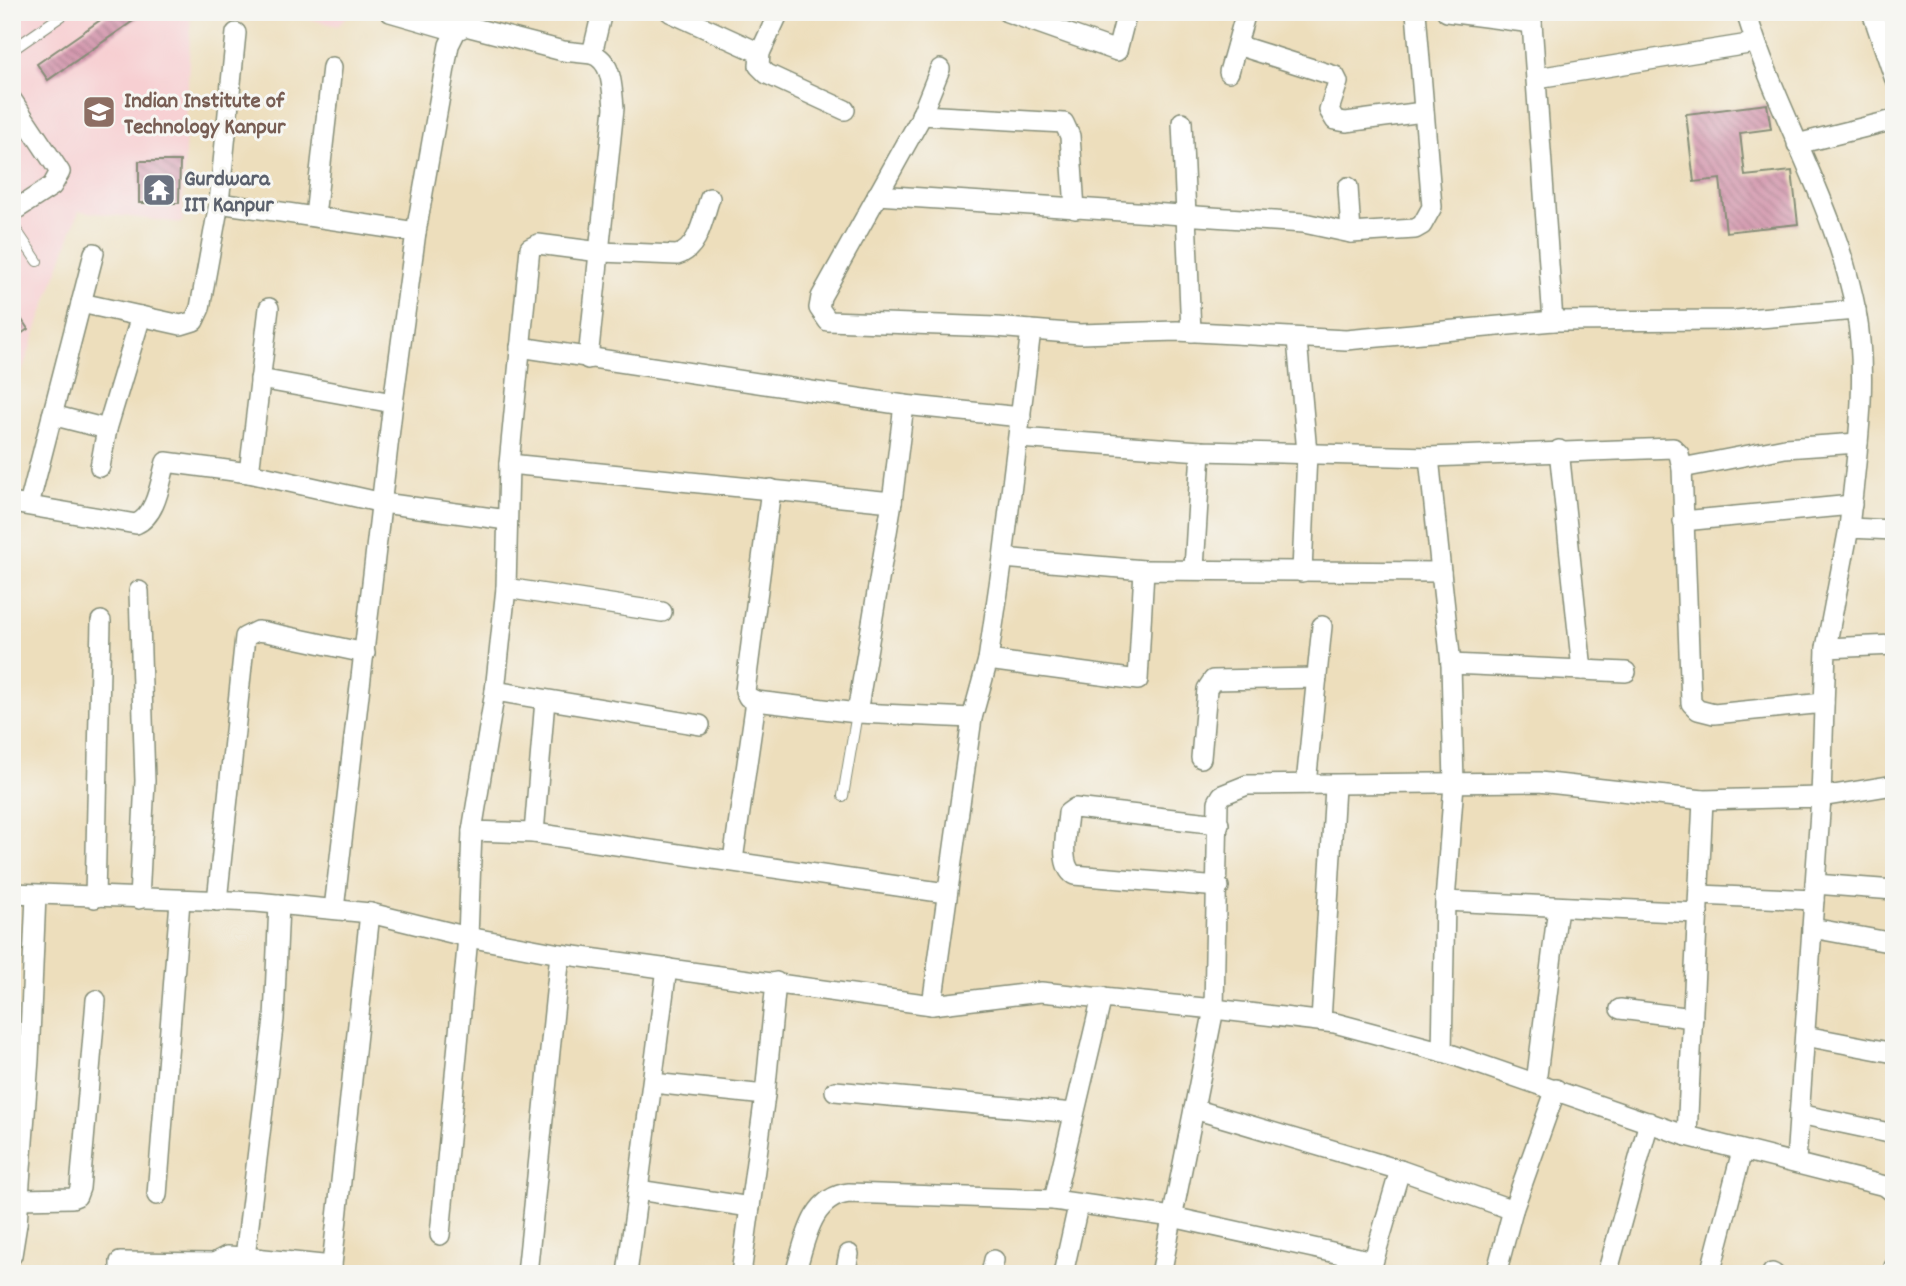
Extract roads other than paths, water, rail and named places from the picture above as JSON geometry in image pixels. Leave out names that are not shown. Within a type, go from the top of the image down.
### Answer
[{"type":"street","points":[[390,12],[456,31]]},
{"type":"street","points":[[592,54],[602,12]]},
{"type":"street","points":[[670,12],[760,53]]},
{"type":"street","points":[[779,12],[760,53],[759,66],[767,74],[845,110]]},
{"type":"street","points":[[1007,12],[1117,51],[1127,12]]},
{"type":"street","points":[[1229,72],[1246,12]]},
{"type":"street","points":[[877,195],[1304,223],[1351,233],[1415,229],[1429,216],[1432,193],[1416,12]]},
{"type":"street","points":[[1447,12],[1532,18],[1553,321]]},
{"type":"street","points":[[1746,12],[1755,43],[1819,192],[1856,310],[1858,443],[1849,528],[1826,648],[1821,797],[1797,1162]]},
{"type":"street","points":[[1872,12],[1894,78]]},
{"type":"street","points":[[334,909],[393,403],[416,232],[449,45],[456,31],[466,26],[482,27],[563,51],[592,54],[601,57],[607,67],[614,108],[588,359]]},
{"type":"street","points":[[81,303],[181,325],[194,321],[200,309],[219,203],[236,33]]},
{"type":"street","points":[[1537,78],[1755,43]]},
{"type":"street","points":[[1237,45],[1335,76],[1338,82],[1329,110],[1335,120],[1346,122],[1423,112]]},
{"type":"street","points":[[315,216],[332,67]]},
{"type":"street","points":[[940,69],[921,115],[821,297],[819,308],[828,321],[1080,334],[1191,332],[1346,340],[1553,321],[1735,320],[1856,310]]},
{"type":"street","points":[[12,100],[60,172],[52,186],[12,212]]},
{"type":"street","points":[[921,115],[1064,123],[1070,136],[1075,209]]},
{"type":"street","points":[[1797,144],[1894,120]]},
{"type":"street","points":[[1182,122],[1191,332]]},
{"type":"street","points":[[1348,187],[1351,233]]},
{"type":"street","points":[[440,1235],[468,937],[472,831],[495,691],[506,588],[509,464],[530,248],[538,244],[600,252],[677,256],[685,253],[695,240],[710,198]]},
{"type":"street","points":[[219,203],[416,232]]},
{"type":"street","points":[[94,253],[52,415],[21,504],[136,524],[146,520],[152,508],[166,462],[249,473],[383,503],[507,520]]},
{"type":"street","points":[[249,473],[269,308]]},
{"type":"street","points":[[100,467],[107,429],[141,316]]},
{"type":"street","points":[[932,1005],[972,718],[988,660],[1003,558],[1031,330]]},
{"type":"street","points":[[1297,339],[1307,453],[1302,572]]},
{"type":"street","points":[[520,348],[904,405],[1021,417]]},
{"type":"street","points":[[260,379],[393,403]]},
{"type":"street","points":[[857,713],[892,502],[904,405]]},
{"type":"street","points":[[52,415],[107,429]]},
{"type":"street","points":[[1019,438],[1201,451],[1429,457],[1559,450],[1673,448],[1679,454],[1682,468],[1691,703],[1698,710],[1714,714],[1824,703]]},
{"type":"street","points":[[1682,468],[1785,448],[1858,443]]},
{"type":"street","points":[[1559,450],[1582,670]]},
{"type":"street","points":[[1194,569],[1201,451]]},
{"type":"street","points":[[1429,457],[1451,664],[1454,784],[1445,901],[1442,1052]]},
{"type":"street","points":[[509,464],[892,502]]},
{"type":"street","points":[[771,489],[745,683],[748,697],[756,701],[857,713],[972,718]]},
{"type":"street","points":[[1683,521],[1852,505]]},
{"type":"street","points":[[1849,528],[1894,530]]},
{"type":"street","points":[[1003,558],[1144,569],[1441,572]]},
{"type":"street","points":[[988,660],[1138,680],[1144,569]]},
{"type":"street","points":[[506,588],[662,612]]},
{"type":"street","points":[[139,591],[145,781],[139,899]]},
{"type":"street","points":[[94,898],[101,621]]},
{"type":"street","points":[[1306,783],[1322,626]]},
{"type":"street","points":[[217,901],[245,637],[257,631],[266,632],[365,653]]},
{"type":"street","points":[[1826,648],[1894,645]]},
{"type":"street","points":[[1451,664],[1626,672]]},
{"type":"street","points":[[1201,758],[1207,689],[1213,680],[1317,678]]},
{"type":"street","points":[[495,691],[700,725]]},
{"type":"street","points":[[534,833],[545,700]]},
{"type":"street","points":[[733,860],[756,701]]},
{"type":"street","points":[[1161,1274],[1214,1009],[1219,887],[1218,802],[1222,795],[1247,785],[1306,783],[1335,787],[1539,782],[1703,800],[1821,797],[1894,785]]},
{"type":"street","points":[[1321,1021],[1335,787]]},
{"type":"street","points":[[1687,1136],[1703,800]]},
{"type":"street","points":[[1219,824],[1075,808],[1068,813],[1065,862],[1068,871],[1074,875],[1219,887]]},
{"type":"street","points":[[472,831],[534,833],[946,893]]},
{"type":"street","points":[[1445,901],[1558,907],[1698,904],[1815,892],[1894,890]]},
{"type":"street","points":[[12,893],[279,904],[370,913],[468,937],[559,954],[932,1005],[1041,992],[1321,1021],[1442,1052],[1687,1136],[1885,1186],[1894,1194]]},
{"type":"street","points":[[12,1255],[19,1199],[22,1006],[36,895]]},
{"type":"street","points":[[157,1195],[180,901]]},
{"type":"street","points":[[245,1257],[274,1019],[279,904]]},
{"type":"street","points":[[1536,1083],[1558,907]]},
{"type":"street","points":[[120,1274],[120,1262],[213,1269],[227,1256],[331,1270],[370,913]]},
{"type":"street","points":[[1812,928],[1894,943]]},
{"type":"street","points":[[527,1274],[559,954]]},
{"type":"street","points":[[627,1274],[667,968]]},
{"type":"street","points":[[741,1274],[765,1095],[776,982]]},
{"type":"street","points":[[1054,1200],[1102,997]]},
{"type":"street","points":[[19,1199],[77,1196],[80,1188],[96,1000]]},
{"type":"street","points":[[1620,1009],[1693,1018]]},
{"type":"street","points":[[1805,1036],[1894,1053]]},
{"type":"street","points":[[653,1083],[765,1095]]},
{"type":"street","points":[[1496,1274],[1513,1210],[1556,1089]]},
{"type":"street","points":[[835,1091],[1074,1113]]},
{"type":"street","points":[[1194,1109],[1400,1170],[1513,1210]]},
{"type":"street","points":[[1799,1114],[1894,1134]]},
{"type":"street","points":[[1607,1274],[1649,1122]]},
{"type":"street","points":[[1710,1274],[1742,1151]]},
{"type":"street","points":[[795,1274],[815,1214],[821,1205],[841,1194],[1054,1200],[1078,1206],[1172,1217],[1371,1268],[1400,1170]]},
{"type":"street","points":[[638,1190],[750,1207]]},
{"type":"street","points":[[1063,1274],[1078,1206]]},
{"type":"street","points":[[845,1274],[849,1254]]},
{"type":"street","points":[[1892,1274],[1894,1267]]},
{"type":"lane","points":[[12,50],[67,12]]},
{"type":"lane","points":[[12,225],[37,261]]},
{"type":"lane","points":[[843,796],[857,713]]},
{"type":"place","name":"Indian Institute of Technology Kanpur","points":[[99,112]]},
{"type":"place","name":"Gurdwara IIT Kanpur","points":[[159,190]]}]
